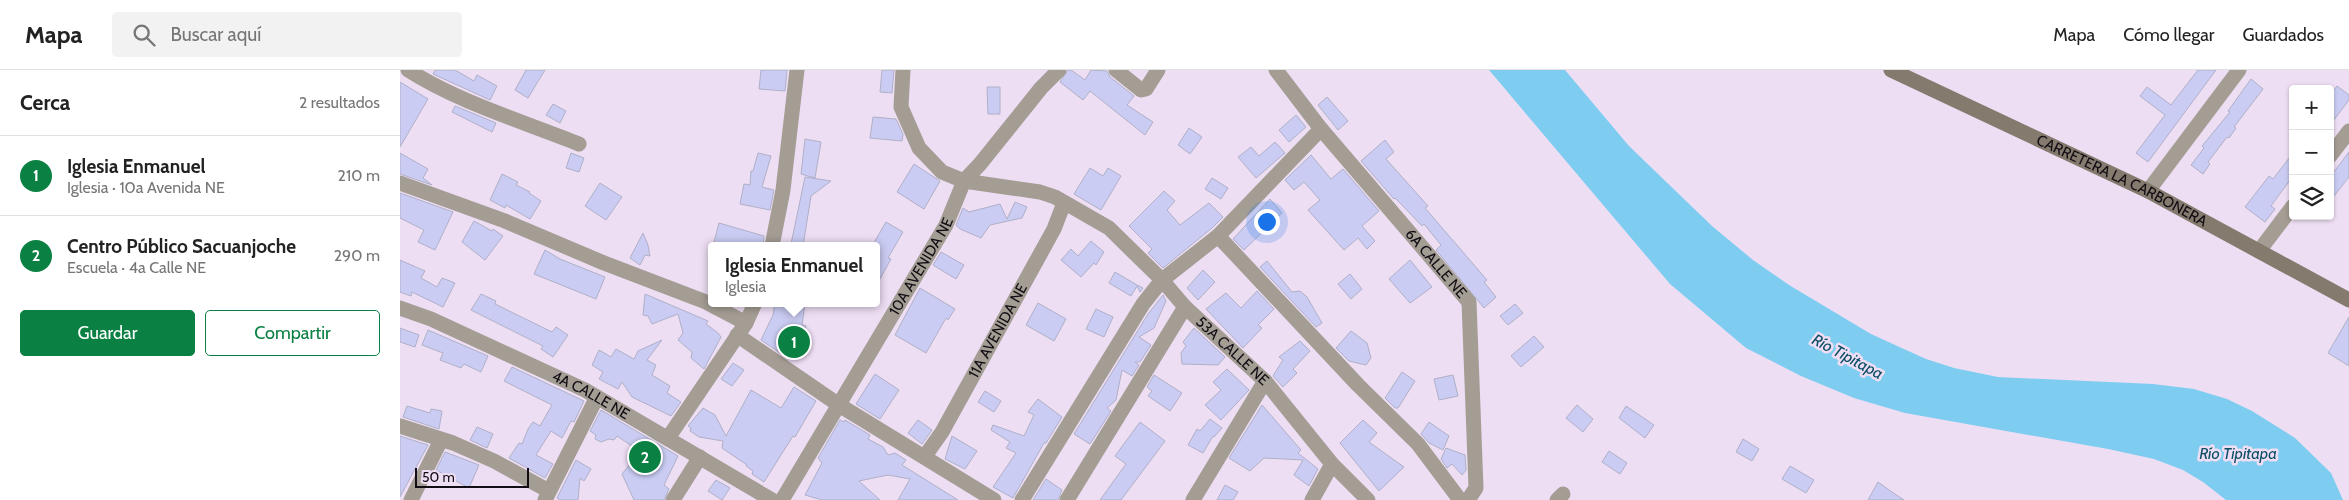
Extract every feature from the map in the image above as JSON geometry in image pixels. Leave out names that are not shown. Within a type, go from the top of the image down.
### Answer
[{"type":"street","points":[[408,70],[422,79],[468,100],[579,144]]},
{"type":"street","points":[[773,242],[783,190],[797,70]]},
{"type":"street","name":"53A CALLE NE","points":[[903,70],[900,107],[919,148],[942,172],[964,181],[1040,192],[1109,228],[1162,280],[1185,307],[1265,381],[1332,464],[1368,500]]},
{"type":"street","name":"10A AVENIDA NE","points":[[782,500],[946,226],[964,181],[1041,88],[1059,70]]},
{"type":"street","points":[[1116,70],[1141,90],[1146,89],[1158,70]]},
{"type":"street","name":"6A CALLE NE","points":[[1276,70],[1322,129],[1469,302],[1476,488],[1468,500]]},
{"type":"street","name":"CARRETERA LA CARBONERA","points":[[1891,70],[2148,191],[2349,300]]},
{"type":"street","points":[[2148,191],[2239,70]]},
{"type":"street","points":[[1022,500],[1143,304],[1162,280],[1218,236],[1322,129]]},
{"type":"street","points":[[2334,151],[2349,131]]},
{"type":"street","points":[[400,184],[505,221],[604,263],[708,304]]},
{"type":"street","name":"11A AVENIDA NE","points":[[925,456],[942,432],[1054,229],[1064,203]]},
{"type":"street","points":[[2259,251],[2289,211]]},
{"type":"street","points":[[1218,236],[1358,385],[1418,444],[1460,500]]},
{"type":"street","points":[[712,307],[838,405],[925,456],[994,500]]},
{"type":"street","points":[[668,438],[741,329],[753,307]]},
{"type":"street","points":[[1067,500],[1185,307]]},
{"type":"street","name":"4A CALLE NE","points":[[400,308],[431,319],[597,397],[772,500]]},
{"type":"street","points":[[1193,500],[1265,381]]},
{"type":"street","points":[[400,426],[494,461],[547,496],[597,397]]},
{"type":"street","points":[[411,500],[441,440]]},
{"type":"street","points":[[673,500],[700,457]]},
{"type":"street","points":[[1312,500],[1332,464]]},
{"type":"water","name":"Río Tipitapa","points":[[1489,70],[1565,70],[1629,146],[1712,226],[1753,260],[1789,285],[1871,334],[1926,359],[1954,368],[1998,377],[2153,384],[2194,389],[2227,399],[2252,411],[2295,438],[2331,473],[2343,500],[2226,500],[2203,482],[2183,470],[2154,459],[1905,413],[1854,398],[1801,376],[1746,348],[1670,284]]},
{"type":"building","points":[[435,70],[455,70],[474,81],[477,75],[497,86],[490,100],[433,74]]},
{"type":"building","points":[[526,70],[545,70],[528,98],[515,90]]},
{"type":"building","points":[[761,70],[787,70],[785,91],[759,89]]},
{"type":"building","points":[[882,70],[894,70],[892,93],[880,92]]},
{"type":"building","points":[[1068,70],[1071,70],[1085,80],[1091,70],[1107,71],[1110,77],[1134,96],[1127,105],[1153,122],[1145,135],[1090,91],[1083,100],[1060,82]]},
{"type":"building","points":[[2198,70],[2216,70],[2148,162],[2136,153],[2165,115],[2140,96],[2147,87],[2171,105]]},
{"type":"building","points":[[2251,79],[2263,89],[2234,127],[2236,128],[2229,138],[2227,137],[2208,162],[2210,164],[2203,174],[2191,165],[2204,148],[2202,146],[2230,112],[2228,111]]},
{"type":"building","points":[[400,82],[428,99],[400,147]]},
{"type":"building","points":[[2337,86],[2349,95],[2349,100],[2334,120],[2334,90]]},
{"type":"building","points":[[987,87],[1000,87],[1000,114],[988,114]]},
{"type":"building","points":[[1327,97],[1348,121],[1338,130],[1318,105]]},
{"type":"building","points":[[553,104],[566,111],[560,123],[546,115]]},
{"type":"building","points":[[455,106],[496,123],[492,132],[452,112]]},
{"type":"building","points":[[1296,115],[1306,127],[1289,142],[1279,130]]},
{"type":"building","points":[[873,117],[896,119],[903,134],[902,141],[870,138]]},
{"type":"building","points":[[1189,128],[1202,137],[1190,154],[1178,145]]},
{"type":"building","points":[[805,139],[821,142],[815,178],[801,174]]},
{"type":"building","points":[[1385,140],[1394,152],[1386,159],[1428,206],[1425,208],[1487,280],[1484,282],[1496,297],[1484,308],[1436,250],[1441,245],[1424,224],[1422,226],[1394,199],[1361,161]]},
{"type":"building","points":[[1275,142],[1285,153],[1256,178],[1238,157],[1251,147],[1259,156]]},
{"type":"building","points":[[2349,152],[2349,177],[2334,196],[2334,172]]},
{"type":"building","points":[[400,153],[428,169],[423,178],[432,185],[400,174]]},
{"type":"building","points":[[571,153],[584,158],[579,172],[566,168]]},
{"type":"building","points":[[758,153],[771,156],[762,187],[774,190],[770,210],[740,204],[744,184],[750,185],[751,171],[753,171]]},
{"type":"building","points":[[1311,155],[1331,179],[1343,169],[1379,211],[1362,226],[1375,241],[1367,249],[1358,238],[1344,250],[1308,210],[1320,200],[1304,182],[1294,190],[1285,180]]},
{"type":"building","points":[[2289,158],[2289,181],[2271,206],[2275,209],[2265,222],[2245,207],[2269,176],[2273,179]]},
{"type":"building","points":[[914,164],[940,181],[924,209],[897,192]]},
{"type":"building","points":[[1090,168],[1103,176],[1108,168],[1121,176],[1101,210],[1074,194]]},
{"type":"building","points":[[502,174],[518,182],[516,185],[530,192],[541,201],[530,219],[506,205],[505,208],[490,200]]},
{"type":"building","points":[[805,177],[831,181],[811,196],[804,242],[791,242]]},
{"type":"building","points":[[1212,178],[1228,188],[1221,199],[1205,189]]},
{"type":"building","points":[[600,183],[622,197],[606,220],[585,206]]},
{"type":"building","points":[[1164,191],[1175,201],[1167,210],[1180,225],[1209,203],[1223,217],[1163,268],[1148,253],[1152,249],[1129,226]]},
{"type":"building","points":[[400,193],[453,212],[435,250],[418,242],[424,230],[400,218]]},
{"type":"building","points":[[1270,199],[1282,213],[1244,250],[1233,239]]},
{"type":"building","points":[[1015,202],[1027,207],[1022,218],[990,225],[981,238],[960,229],[956,225],[963,208],[969,212],[1000,204],[1007,219]]},
{"type":"building","points":[[474,221],[492,231],[493,229],[503,236],[485,260],[462,242]]},
{"type":"building","points":[[886,222],[903,232],[888,258],[891,259],[880,279],[880,242],[874,242]]},
{"type":"building","points":[[719,223],[764,236],[763,242],[714,242]]},
{"type":"building","points":[[643,233],[650,256],[645,255],[640,265],[630,258]]},
{"type":"building","points":[[1091,241],[1104,252],[1096,265],[1094,263],[1081,277],[1061,260],[1071,249],[1078,256]]},
{"type":"building","points":[[545,250],[560,259],[605,277],[596,299],[534,274]]},
{"type":"building","points":[[941,252],[964,265],[956,279],[933,265]]},
{"type":"building","points":[[400,260],[425,271],[421,278],[437,287],[442,278],[455,283],[443,307],[412,292],[411,296],[400,292]]},
{"type":"building","points":[[1410,260],[1432,287],[1410,303],[1389,279]]},
{"type":"building","points":[[1267,261],[1292,292],[1300,291],[1307,297],[1322,323],[1316,327],[1260,267]]},
{"type":"building","points":[[1203,270],[1215,282],[1198,300],[1187,288]]},
{"type":"building","points":[[1115,272],[1143,288],[1140,292],[1137,286],[1131,296],[1109,283]]},
{"type":"building","points":[[1350,274],[1362,289],[1351,299],[1338,284]]},
{"type":"building","points":[[920,288],[955,309],[948,320],[946,318],[926,353],[895,335]]},
{"type":"building","points":[[1257,291],[1274,309],[1258,325],[1262,328],[1243,348],[1206,309],[1226,293],[1241,308]]},
{"type":"building","points":[[481,294],[496,301],[495,304],[552,332],[556,327],[568,335],[553,357],[541,349],[543,346],[471,310]]},
{"type":"building","points":[[645,294],[708,321],[706,324],[718,333],[721,337],[704,369],[691,358],[692,352],[678,340],[683,333],[678,314],[652,324],[648,316],[643,315]]},
{"type":"building","points":[[1163,295],[1166,301],[1154,328],[1139,337],[1151,345],[1140,362],[1135,362],[1139,365],[1132,376],[1122,370],[1116,400],[1107,408],[1111,411],[1090,444],[1074,434],[1148,314]]},
{"type":"building","points":[[1038,303],[1066,319],[1054,341],[1026,325]]},
{"type":"building","points":[[1515,304],[1523,313],[1508,325],[1500,316]]},
{"type":"building","points":[[774,307],[804,307],[802,325],[806,326],[789,359],[761,340],[773,315]]},
{"type":"building","points":[[1096,309],[1113,317],[1104,337],[1086,329]]},
{"type":"building","points":[[2349,317],[2349,366],[2328,353]]},
{"type":"building","points":[[400,328],[419,335],[415,347],[400,342]]},
{"type":"building","points":[[1194,328],[1225,357],[1218,365],[1182,364],[1181,353],[1186,346],[1183,342]]},
{"type":"building","points":[[428,330],[488,356],[481,372],[464,364],[461,368],[440,360],[443,353],[422,345]]},
{"type":"building","points":[[1351,331],[1367,343],[1371,358],[1366,365],[1349,361],[1336,348]]},
{"type":"building","points":[[1534,336],[1544,347],[1521,367],[1511,356]]},
{"type":"building","points":[[662,340],[647,360],[656,365],[652,375],[670,386],[667,393],[681,402],[671,416],[632,397],[622,382],[618,389],[599,379],[603,372],[592,365],[599,350],[611,357],[616,349],[634,359],[638,351]]},
{"type":"building","points":[[1300,341],[1310,351],[1293,369],[1297,373],[1283,387],[1273,376],[1283,360],[1279,357]]},
{"type":"building","points":[[733,363],[744,370],[732,386],[721,379]]},
{"type":"building","points":[[512,367],[584,401],[574,422],[571,421],[562,438],[551,431],[536,455],[553,464],[545,478],[509,458],[519,443],[522,444],[533,422],[540,426],[552,405],[504,381]]},
{"type":"building","points":[[1227,369],[1249,390],[1221,420],[1205,405],[1221,390],[1213,382]]},
{"type":"building","points":[[1402,372],[1415,381],[1398,408],[1395,408],[1385,398]]},
{"type":"building","points":[[875,374],[899,390],[880,419],[856,404]]},
{"type":"building","points":[[1154,375],[1182,393],[1170,411],[1148,396],[1152,391],[1147,387]]},
{"type":"building","points":[[1453,375],[1458,396],[1439,400],[1434,379]]},
{"type":"building","points":[[794,387],[816,401],[795,437],[793,436],[764,482],[752,474],[753,471],[747,465],[722,448],[723,441],[699,437],[690,431],[691,428],[688,426],[703,408],[715,415],[726,436],[751,390],[781,408]]},
{"type":"building","points":[[985,391],[1001,401],[994,412],[978,402]]},
{"type":"building","points":[[1038,399],[1062,417],[1046,443],[1044,443],[1013,498],[993,487],[1016,453],[1006,448],[1010,442],[991,430],[993,425],[1024,436],[1034,415],[1028,412]]},
{"type":"building","points":[[1262,405],[1301,450],[1298,453],[1318,469],[1309,486],[1294,475],[1303,460],[1264,458],[1250,471],[1229,458]]},
{"type":"building","points":[[1577,405],[1593,419],[1583,432],[1566,418]]},
{"type":"building","points":[[407,406],[430,413],[431,409],[442,411],[439,429],[403,417]]},
{"type":"building","points":[[1626,406],[1654,425],[1645,438],[1619,418]]},
{"type":"building","points":[[601,410],[678,456],[664,485],[669,489],[664,500],[634,500],[622,474],[630,464],[635,448],[617,436],[614,440],[609,439],[601,442],[595,439],[596,435],[590,431]]},
{"type":"building","points":[[1210,419],[1222,428],[1213,436],[1203,453],[1188,445],[1197,429],[1200,431]]},
{"type":"building","points":[[840,420],[844,422],[845,420],[870,435],[868,439],[883,447],[888,455],[895,453],[906,460],[902,465],[958,500],[898,500],[910,479],[888,475],[859,481],[880,500],[822,500],[805,495],[822,463],[818,458]]},
{"type":"building","points":[[918,420],[932,430],[922,444],[908,433]]},
{"type":"building","points":[[1363,420],[1377,433],[1369,442],[1404,467],[1379,491],[1340,443]]},
{"type":"building","points":[[1140,422],[1165,441],[1121,500],[1100,500],[1126,464],[1115,456]]},
{"type":"building","points":[[1429,422],[1449,436],[1443,450],[1429,443],[1421,434]]},
{"type":"building","points":[[477,427],[493,434],[487,448],[470,440]]},
{"type":"building","points":[[400,436],[428,445],[400,497]]},
{"type":"building","points":[[952,436],[977,451],[965,469],[945,459]]},
{"type":"building","points":[[1743,439],[1759,449],[1752,461],[1736,452]]},
{"type":"building","points":[[1446,448],[1465,455],[1466,470],[1462,475],[1452,464],[1447,468],[1441,459]]},
{"type":"building","points":[[1609,451],[1627,463],[1620,474],[1602,462]]},
{"type":"building","points":[[445,452],[479,465],[469,488],[436,470]]},
{"type":"building","points":[[576,460],[591,469],[584,481],[580,478],[578,500],[560,500],[557,498]]},
{"type":"building","points":[[1790,466],[1814,480],[1806,493],[1782,479]]},
{"type":"building","points":[[1046,479],[1062,490],[1058,500],[1033,500]]},
{"type":"building","points":[[716,480],[730,488],[722,500],[708,491]]},
{"type":"building","points":[[1878,482],[1889,490],[1904,500],[1868,500]]},
{"type":"building","points":[[1225,485],[1238,492],[1233,500],[1217,500]]},
{"type":"place","name":"Iglesia Enmanuel","points":[[794,342]]},
{"type":"place","name":"Centro Público Sacuanjoche","points":[[645,457]]}]
